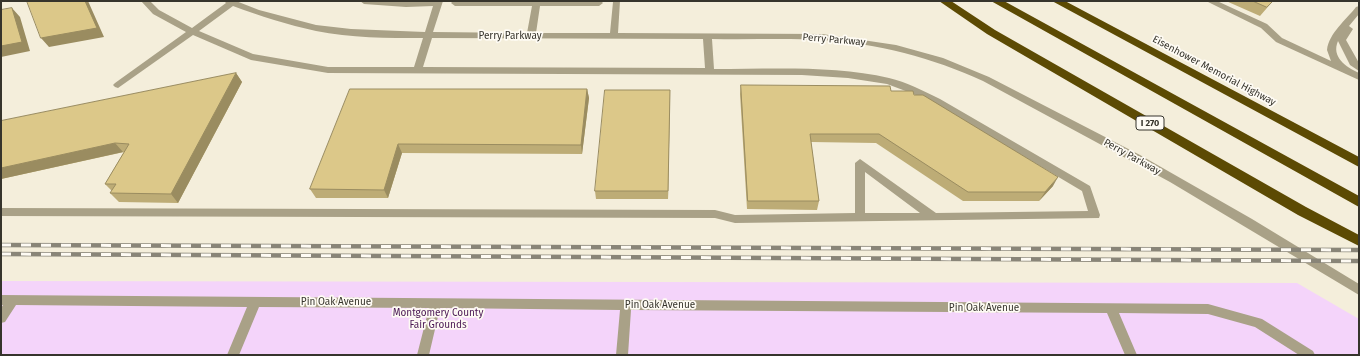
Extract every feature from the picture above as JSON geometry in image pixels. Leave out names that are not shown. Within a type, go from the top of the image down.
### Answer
[{"type":"highway","name":"I 270","points":[[944,1],[1005,40],[1302,211],[1359,241]]},
{"type":"highway","points":[[996,1],[1359,202]]},
{"type":"highway","name":"Eisenhower Memorial Highway","points":[[1057,1],[1359,162]]},
{"type":"street","points":[[1,212],[715,214],[735,219],[1095,215],[1086,189],[937,101],[888,81],[848,75],[802,72],[417,71],[328,70],[305,68],[251,57],[191,31],[156,12],[145,1]]},
{"type":"street","points":[[364,1],[406,4],[438,2],[417,71]]},
{"type":"street","points":[[1210,1],[1264,26],[1279,40],[1359,77]]},
{"type":"street","points":[[118,85],[230,2]]},
{"type":"street","name":"Perry Parkway","points":[[230,2],[256,12],[316,28],[351,32],[428,35],[822,37],[874,43],[940,60],[961,68],[1104,141],[1297,250],[1359,290]]},
{"type":"street","points":[[531,36],[537,2]]},
{"type":"street","points":[[614,36],[617,2]]},
{"type":"street","points":[[455,3],[599,3]]},
{"type":"street","points":[[1344,70],[1333,57],[1330,49],[1334,40],[1359,9]]},
{"type":"street","points":[[1359,16],[1342,40],[1353,64],[1359,68]]},
{"type":"street","points":[[707,36],[710,71]]},
{"type":"street","points":[[860,218],[860,163],[934,217]]},
{"type":"street","points":[[1,318],[7,300]]},
{"type":"street","name":"Pin Oak Avenue","points":[[7,300],[1208,309],[1258,323],[1309,355]]},
{"type":"street","points":[[233,355],[255,302]]},
{"type":"street","points":[[423,355],[436,303]]},
{"type":"street","points":[[622,355],[626,305]]},
{"type":"street","points":[[1111,309],[1131,355]]},
{"type":"green space","name":"Montgomery County Fair Grounds","points":[[1,281],[1297,283],[1359,319],[1359,355],[1,355]]},
{"type":"building","points":[[27,1],[85,1],[97,28],[41,38]]},
{"type":"building","points":[[1253,1],[1273,1],[1267,7]]},
{"type":"building","points":[[12,8],[22,42],[1,46],[1,10]]},
{"type":"building","points":[[236,73],[171,194],[110,193],[116,184],[105,184],[129,144],[115,143],[1,168],[1,121]]},
{"type":"building","points":[[741,85],[890,86],[891,91],[913,91],[914,95],[923,95],[1058,177],[1045,192],[968,192],[879,134],[810,134],[819,201],[748,201]]},
{"type":"building","points":[[350,89],[587,89],[581,145],[398,144],[384,190],[310,189]]},
{"type":"building","points":[[605,90],[670,90],[668,191],[595,191]]},
{"type":"railway","points":[[1,245],[1359,250]]},
{"type":"railway","points":[[1,254],[1359,261]]}]
